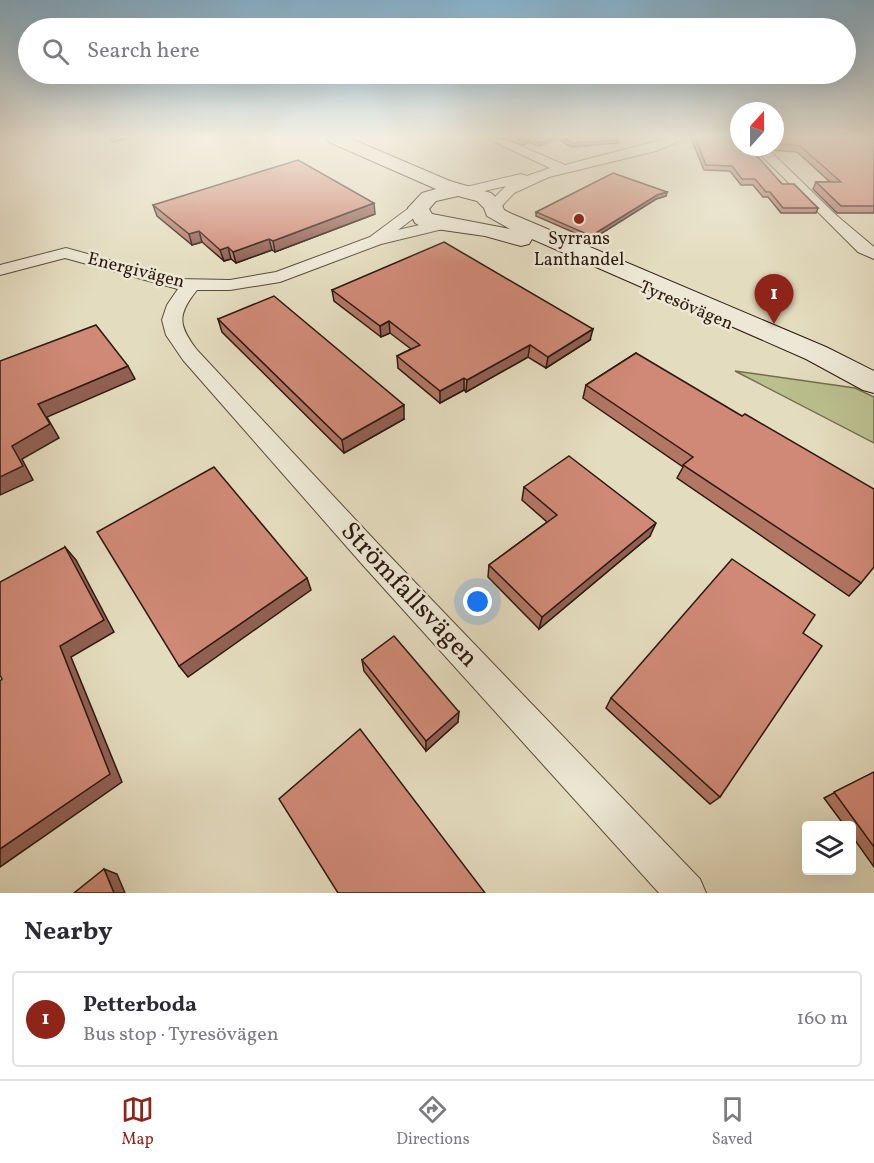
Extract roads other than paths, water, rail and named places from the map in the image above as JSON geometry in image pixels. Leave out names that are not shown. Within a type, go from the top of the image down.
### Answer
[{"type":"main road","name":"Tyresövägen","points":[[406,180],[417,191],[423,218],[450,226],[522,239],[572,257],[874,384]]},
{"type":"main road","name":"Tyresövägen","points":[[435,180],[484,196],[504,219],[816,353],[874,384]]},
{"type":"main road","points":[[420,205],[436,193],[461,190]]},
{"type":"main road","points":[[450,226],[482,222],[494,209]]},
{"type":"street","points":[[461,190],[515,180]]},
{"type":"street","points":[[494,209],[509,190],[532,180]]},
{"type":"street","points":[[792,180],[864,248],[874,254]]},
{"type":"street","name":"Energivägen","points":[[376,240],[420,205]]},
{"type":"street","name":"Energivägen","points":[[0,270],[66,252],[107,266],[191,285],[230,285],[280,277],[376,240],[450,226]]},
{"type":"street","name":"Strömfallsvägen","points":[[191,285],[176,303],[171,316],[174,333],[190,355],[371,555],[686,893]]},
{"type":"place","name":"Syrrans Lanthandel","points":[[579,219]]},
{"type":"place","name":"Petterboda","points":[[774,324]]}]
